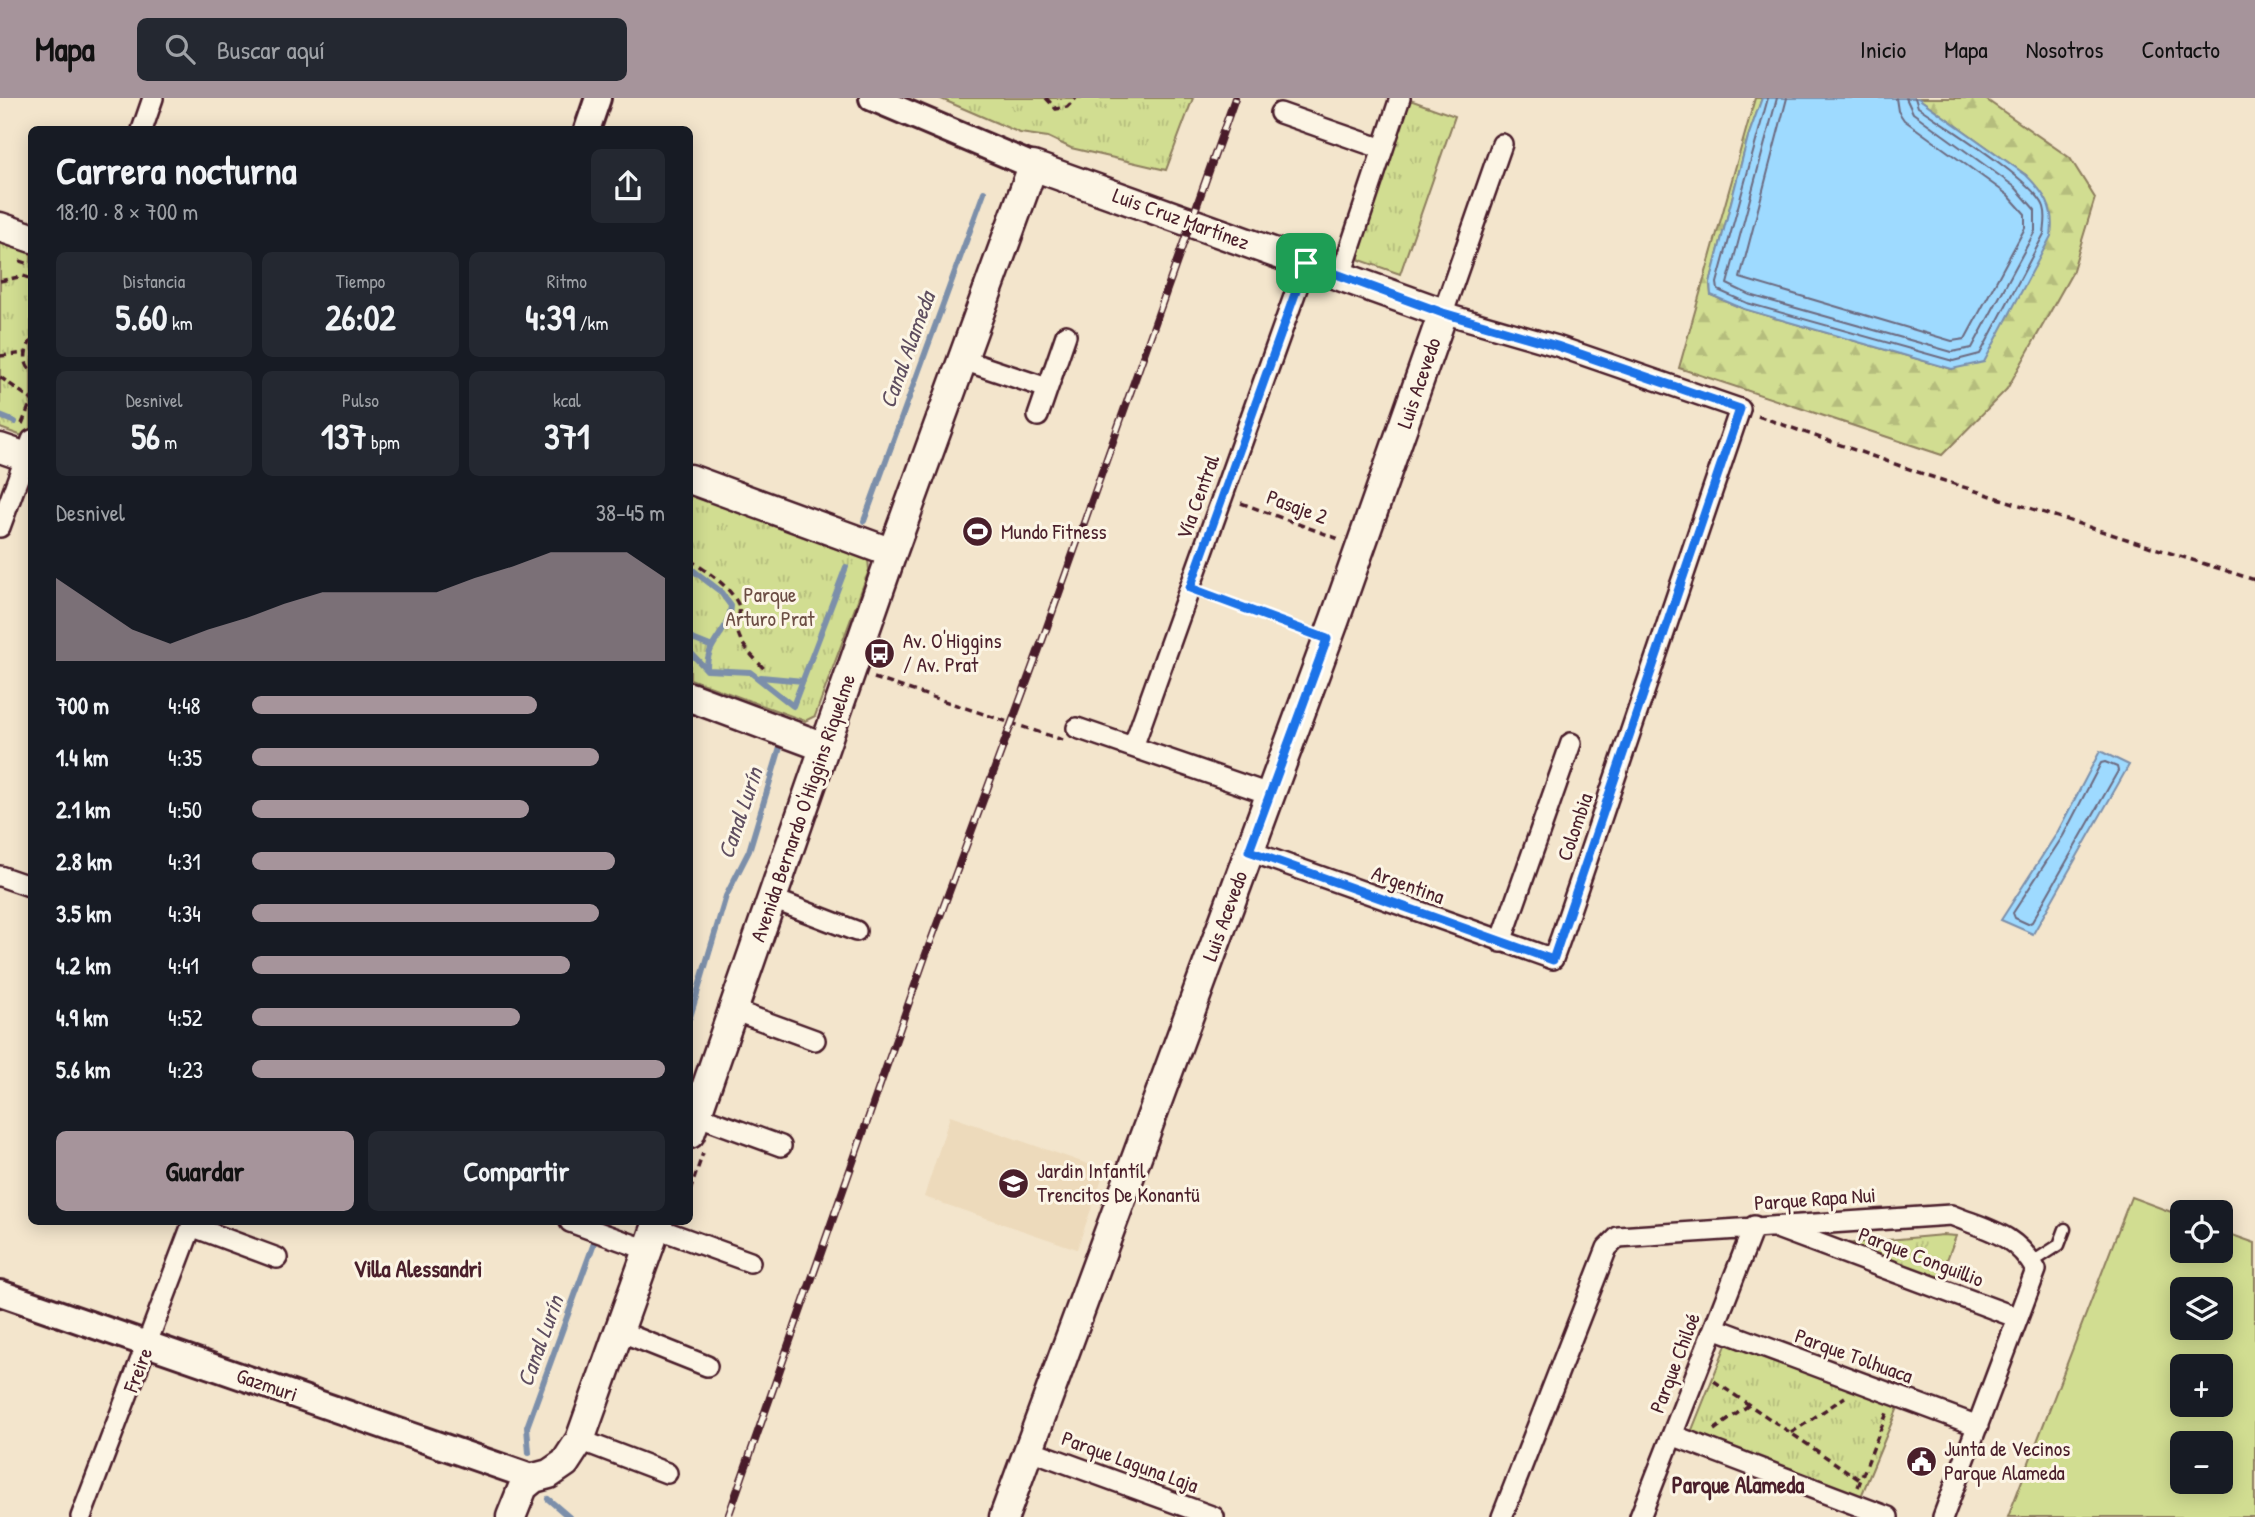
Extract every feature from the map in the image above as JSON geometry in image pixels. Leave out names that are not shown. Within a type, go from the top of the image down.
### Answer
[{"type":"main road","name":"Luis Cruz Martínez","points":[[1033,166],[1443,313]]},
{"type":"main road","name":"Avenida Bernardo O'Higgins Riquelme","points":[[693,1121],[892,553],[1033,166]]},
{"type":"main road","points":[[0,227],[28,237]]},
{"type":"main road","name":"Luis Acevedo","points":[[1004,1517],[1327,639],[1443,313]]},
{"type":"main road","points":[[693,480],[892,553]]},
{"type":"main road","points":[[693,698],[824,747]]},
{"type":"main road","points":[[511,1517],[523,1487],[534,1478],[549,1474],[565,1463],[580,1440],[654,1233]]},
{"type":"street","points":[[143,126],[153,98]]},
{"type":"street","points":[[588,126],[598,98]]},
{"type":"street","name":"Luis Cruz Martínez","points":[[872,98],[900,103],[1033,166]]},
{"type":"street","points":[[1340,275],[1400,98]]},
{"type":"street","points":[[1280,113],[1383,149]]},
{"type":"street","points":[[1502,144],[1443,313],[1532,338],[1740,409]]},
{"type":"street","name":"Vía Central","points":[[1133,747],[1306,263]]},
{"type":"street","points":[[1038,415],[1066,334]]},
{"type":"street","points":[[963,360],[1048,388]]},
{"type":"street","name":"Colombia","points":[[1553,960],[1740,409]]},
{"type":"street","points":[[0,527],[22,451]]},
{"type":"street","points":[[1075,736],[1133,747],[1269,794]]},
{"type":"street","name":"Colombia","points":[[1501,942],[1571,743]]},
{"type":"street","name":"Argentina","points":[[1249,851],[1553,960]]},
{"type":"street","points":[[0,876],[28,886]]},
{"type":"street","points":[[770,898],[856,931]]},
{"type":"street","points":[[733,1010],[815,1040]]},
{"type":"street","points":[[693,1127],[781,1146]]},
{"type":"street","name":"Parque Rapa Nui","points":[[1502,1517],[1607,1248],[1618,1237],[1761,1225],[1951,1215],[2002,1235],[2022,1248],[2031,1263]]},
{"type":"street","name":"Freire","points":[[81,1517],[192,1225]]},
{"type":"street","points":[[194,1225],[277,1258]]},
{"type":"street","points":[[593,1225],[654,1233],[750,1262]]},
{"type":"street","name":"Parque Conguillio","points":[[1761,1225],[2018,1318]]},
{"type":"street","name":"Parque Chiloé","points":[[1640,1517],[1714,1328],[1761,1225]]},
{"type":"street","points":[[1943,1517],[2036,1270],[2031,1263]]},
{"type":"street","name":"Gazmuri","points":[[0,1293],[534,1478]]},
{"type":"street","name":"Parque Tolhuaca","points":[[1714,1328],[1979,1426]]},
{"type":"street","points":[[619,1331],[707,1366]]},
{"type":"street","points":[[1672,1434],[1888,1517]]},
{"type":"street","points":[[580,1440],[667,1473]]},
{"type":"street","name":"Parque Laguna Laja","points":[[1030,1450],[1214,1517]]},
{"type":"lane","points":[[2031,1263],[2059,1245],[2065,1229]]},
{"type":"path","points":[[1046,98],[1056,109],[1067,107],[1076,98]]},
{"type":"path","points":[[0,281],[23,276],[28,278]]},
{"type":"path","points":[[28,349],[28,369]]},
{"type":"path","points":[[0,356],[26,353]]},
{"type":"path","points":[[0,377],[28,396]]},
{"type":"path","points":[[1740,409],[1929,476],[2255,580]]},
{"type":"path","name":"Pasaje 2","points":[[1223,496],[1360,547]]},
{"type":"path","points":[[693,562],[725,586],[738,603],[740,610],[737,627],[741,641],[766,671]]},
{"type":"path","points":[[1190,588],[1327,639]]},
{"type":"path","points":[[851,670],[1075,736]]},
{"type":"path","points":[[1698,1369],[1860,1480]]},
{"type":"path","points":[[1791,1433],[1865,1384]]},
{"type":"path","points":[[1851,1503],[1895,1395]]},
{"type":"path","points":[[1695,1443],[1749,1405]]},
{"type":"shaded area","name":"Jardin Infantíl Trencitos De Konantü","points":[[950,1116],[1105,1170],[1077,1249],[924,1197]]},
{"type":"green space","points":[[939,98],[1193,98],[1166,170],[1071,148],[1048,137],[1020,133]]},
{"type":"green space","points":[[1755,98],[1762,98],[1748,137],[1710,283],[1711,295],[1744,309],[1952,369],[2026,175],[1918,98],[1984,98],[2070,158],[2095,198],[2072,273],[2007,389],[1942,455],[1679,368]]},
{"type":"green space","points":[[1410,100],[1455,116],[1400,274],[1360,260],[1357,253]]},
{"type":"green space","points":[[0,239],[28,249],[28,438],[0,428]]},
{"type":"green space","name":"Parque Arturo Prat","points":[[693,491],[863,553],[868,559],[869,570],[815,716],[805,721],[693,680]]},
{"type":"green space","points":[[2131,1197],[2170,1212],[2170,1263],[2233,1263],[2233,1235],[2255,1243],[2255,1517],[2008,1517]]},
{"type":"green space","points":[[1956,1236],[1939,1281],[1843,1244]]},
{"type":"green space","points":[[1728,1340],[1899,1405],[1860,1499],[1690,1435]]},
{"type":"water","points":[[1762,98],[1918,98],[2026,175],[2038,188],[2050,209],[2051,236],[1984,362],[1952,369],[1744,309],[1711,295],[1710,283],[1748,137]]},
{"type":"water","points":[[2100,751],[2129,765],[2033,934],[2001,920],[2057,833]]},
{"type":"waterway","name":"Canal Alameda","points":[[864,521],[984,192]]},
{"type":"waterway","name":"Canal Lurín","points":[[0,416],[15,422]]},
{"type":"waterway","name":"Canal Lurín","points":[[693,655],[707,670],[750,672],[793,706],[846,567]]},
{"type":"waterway","points":[[693,570],[720,591],[731,606],[726,624],[710,651],[707,670]]},
{"type":"waterway","points":[[693,639],[710,646]]},
{"type":"waterway","name":"Canal Alameda","points":[[761,677],[803,681]]},
{"type":"waterway","name":"Canal Lurín","points":[[693,1007],[726,896],[749,851],[782,741]]},
{"type":"waterway","name":"Canal Lurín","points":[[529,1453],[527,1427],[594,1243]]},
{"type":"waterway","name":"Canal Lurín","points":[[548,1499],[569,1517]]},
{"type":"railway","points":[[728,1517],[926,954],[1042,641],[1235,98]]},
{"type":"place","name":"Mundo Fitness","points":[[978,532]]},
{"type":"place","name":"Av. O'Higgins / Av. Prat","points":[[880,653]]},
{"type":"place","name":"Jardin Infantíl Trencitos De Konantü","points":[[1014,1183]]},
{"type":"place","name":"Junta de Vecinos Parque Alameda","points":[[1921,1461]]},
{"type":"district","name":"Villa Alessandri","points":[[418,1269]]},
{"type":"district","name":"Parque Alameda","points":[[1738,1485]]},
{"type":"route","points":[[1306,263],[1443,313],[1480,321],[1740,409],[1553,960],[1249,851],[1327,639],[1190,588],[1306,263]]}]
